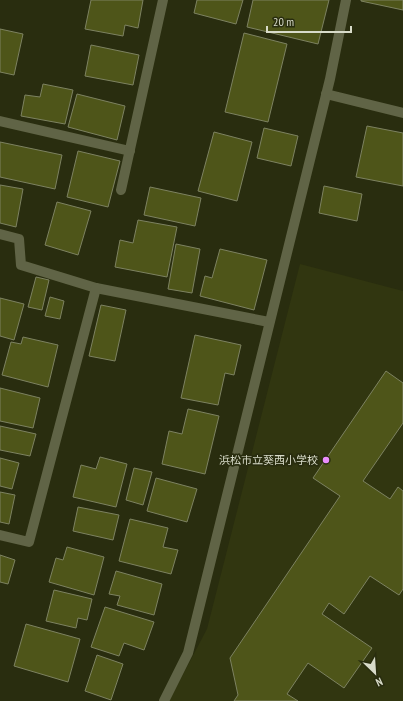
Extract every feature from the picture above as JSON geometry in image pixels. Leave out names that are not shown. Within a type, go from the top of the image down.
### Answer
[{"type":"street","points":[[121,190],[163,0]]},
{"type":"street","points":[[164,701],[188,653],[326,94],[346,0]]},
{"type":"street","points":[[326,94],[403,113]]},
{"type":"street","points":[[0,121],[130,151]]},
{"type":"street","points":[[0,234],[19,239],[21,265],[96,288],[269,322]]},
{"type":"street","points":[[0,535],[29,542],[96,288]]},
{"type":"shaded area","name":"浜松市立葵西小学校","points":[[300,264],[403,291],[403,701],[169,701],[207,629]]},
{"type":"building","points":[[91,0],[143,0],[138,28],[125,25],[123,36],[85,29]]},
{"type":"building","points":[[197,0],[243,0],[236,24],[194,13]]},
{"type":"building","points":[[253,0],[329,0],[318,44],[247,27]]},
{"type":"building","points":[[403,0],[403,10],[361,1]]},
{"type":"building","points":[[0,29],[23,34],[14,75],[0,72]]},
{"type":"building","points":[[244,33],[287,44],[268,122],[225,112]]},
{"type":"building","points":[[91,45],[139,55],[133,85],[85,76]]},
{"type":"building","points":[[43,84],[73,90],[65,124],[21,116],[25,95],[40,97]]},
{"type":"building","points":[[77,94],[125,106],[117,140],[68,127]]},
{"type":"building","points":[[367,126],[403,133],[403,186],[356,177]]},
{"type":"building","points":[[264,128],[298,136],[291,166],[257,158]]},
{"type":"building","points":[[214,132],[252,142],[237,201],[198,191]]},
{"type":"building","points":[[0,142],[62,155],[55,189],[0,177]]},
{"type":"building","points":[[78,151],[120,161],[108,207],[67,197]]},
{"type":"building","points":[[0,185],[23,189],[16,227],[0,223]]},
{"type":"building","points":[[324,186],[362,194],[357,221],[319,213]]},
{"type":"building","points":[[150,187],[201,198],[195,226],[144,215]]},
{"type":"building","points":[[57,202],[91,211],[78,255],[45,245]]},
{"type":"building","points":[[138,220],[177,227],[167,277],[115,267],[120,240],[133,243]]},
{"type":"building","points":[[176,244],[200,249],[192,293],[168,289]]},
{"type":"building","points":[[220,249],[267,260],[254,310],[200,296],[205,276],[212,278]]},
{"type":"building","points":[[36,277],[49,280],[42,310],[28,307]]},
{"type":"building","points":[[50,297],[64,301],[60,319],[45,316]]},
{"type":"building","points":[[0,298],[24,304],[14,340],[0,336]]},
{"type":"building","points":[[101,305],[126,310],[115,361],[89,356]]},
{"type":"building","points":[[195,335],[241,345],[234,375],[225,373],[218,405],[181,398]]},
{"type":"building","points":[[23,337],[58,345],[48,387],[2,375],[11,342],[21,344]]},
{"type":"building","points":[[386,371],[403,383],[403,423],[363,481],[390,499],[398,487],[403,491],[403,589],[399,595],[370,576],[344,614],[329,603],[322,614],[372,648],[344,688],[308,663],[287,694],[298,701],[234,701],[238,695],[230,658],[340,496],[313,478]]},
{"type":"building","points":[[0,388],[40,398],[33,428],[0,421]]},
{"type":"building","points":[[188,409],[219,416],[205,474],[162,464],[169,431],[182,434]]},
{"type":"building","points":[[0,426],[36,434],[30,456],[0,450]]},
{"type":"building","points":[[100,457],[127,464],[116,507],[73,497],[81,465],[96,469]]},
{"type":"building","points":[[0,458],[19,463],[12,489],[0,486]]},
{"type":"building","points":[[134,468],[152,472],[143,505],[126,500]]},
{"type":"building","points":[[156,478],[197,489],[187,522],[147,511]]},
{"type":"building","points":[[0,492],[15,495],[9,524],[0,522]]},
{"type":"building","points":[[78,507],[119,515],[113,540],[73,531]]},
{"type":"building","points":[[130,519],[168,528],[163,547],[178,550],[171,574],[119,561]]},
{"type":"building","points":[[67,547],[104,557],[94,595],[49,582],[56,558],[63,560]]},
{"type":"building","points":[[0,555],[15,560],[8,584],[0,582]]},
{"type":"building","points":[[116,571],[162,584],[154,615],[117,605],[120,596],[109,594]]},
{"type":"building","points":[[54,590],[92,599],[87,620],[78,618],[76,628],[46,621]]},
{"type":"building","points":[[105,607],[154,622],[144,650],[124,643],[119,656],[91,647]]},
{"type":"building","points":[[26,624],[80,639],[68,682],[14,666]]},
{"type":"building","points":[[97,655],[123,664],[111,700],[85,691]]},
{"type":"place","name":"浜松市立葵西小学校","points":[[326,460]]}]
